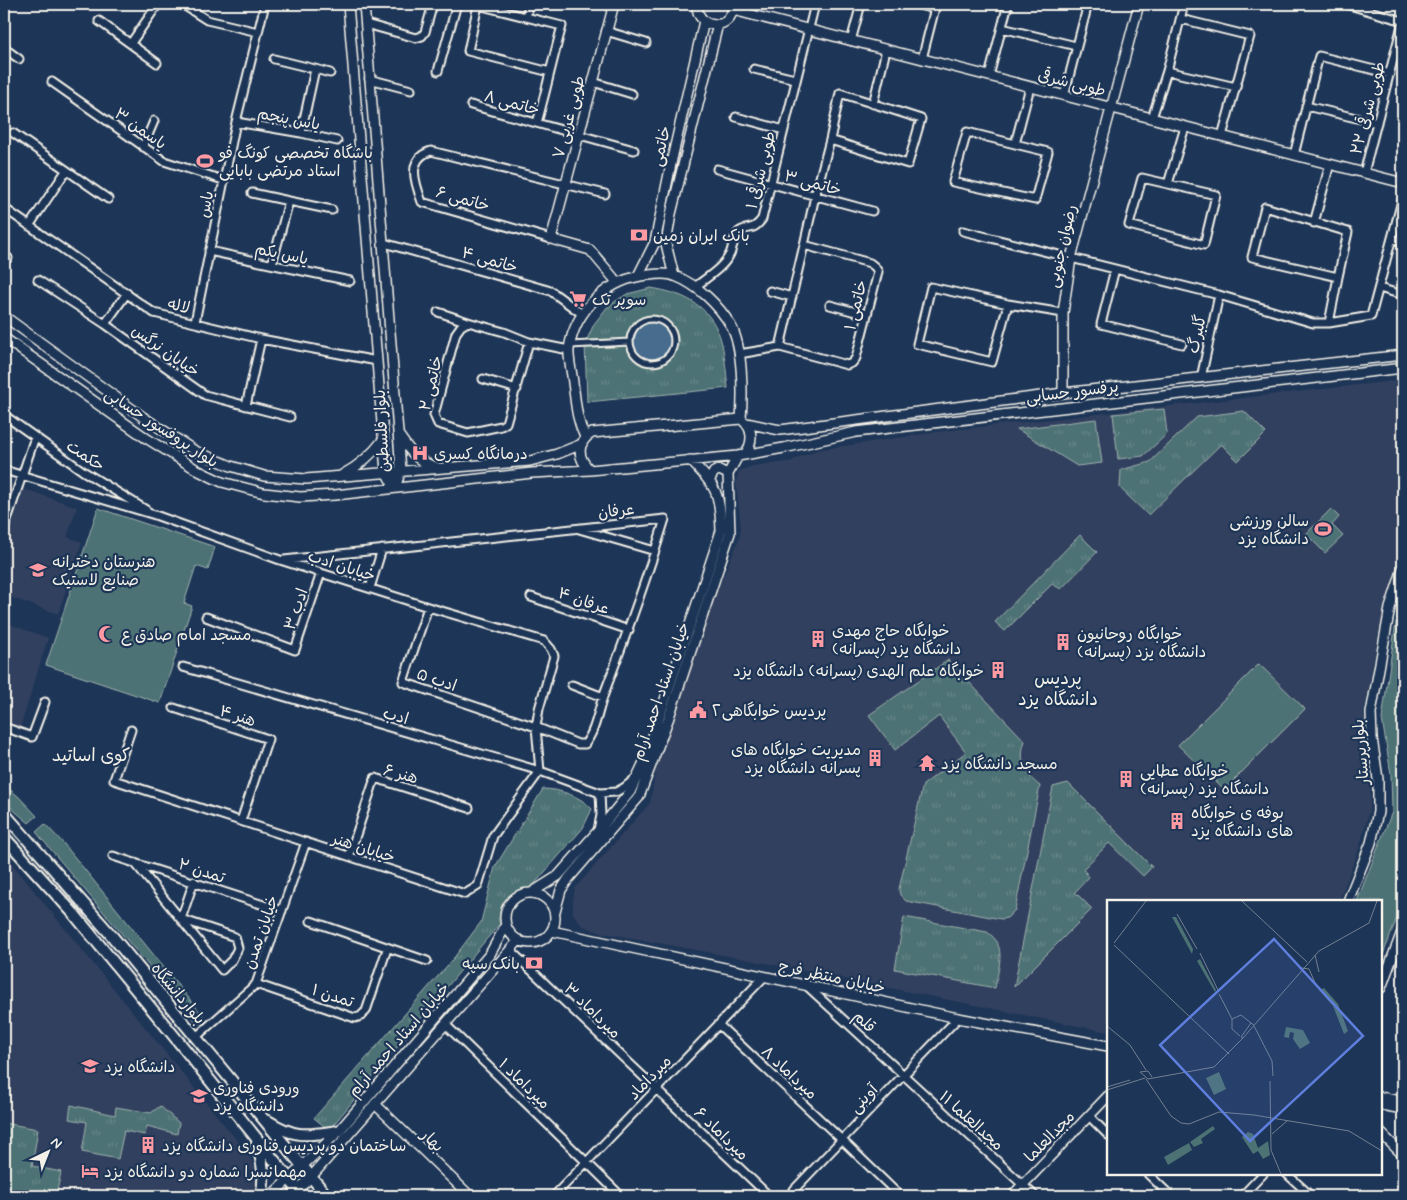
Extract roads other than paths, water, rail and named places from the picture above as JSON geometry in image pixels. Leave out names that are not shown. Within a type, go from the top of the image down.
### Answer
[{"type":"main road","name":"بلوار فلسطین","points":[[348,4],[386,472],[395,488]]},
{"type":"main road","name":"بلوار فلسطین","points":[[364,4],[401,470],[395,488]]},
{"type":"main road","name":"طوبی غربی ۷","points":[[551,239],[614,4]]},
{"type":"main road","points":[[697,4],[698,13],[704,21],[718,24],[728,20],[733,7]]},
{"type":"main road","name":"رضوان جنوبی","points":[[1063,393],[1063,314],[1071,258],[1139,4]]},
{"type":"main road","name":"طوبی شرقی","points":[[733,7],[807,30],[1403,183]]},
{"type":"main road","name":"خاتمی","points":[[638,276],[655,242],[704,21]]},
{"type":"main road","name":"خاتمی","points":[[674,276],[666,244],[671,214],[718,24]]},
{"type":"main road","name":"خاتمی ۶","points":[[551,239],[590,250],[617,282]]},
{"type":"main road","points":[[590,470],[581,458],[580,451],[584,441],[578,423],[570,348],[572,335],[582,314],[595,298],[617,282],[638,276],[674,276],[694,286],[717,306],[732,327],[740,354],[744,421],[751,435],[751,442],[728,474],[719,470],[714,472],[710,481],[690,460]]},
{"type":"main road","name":"بلوار پروفسور حسابی","points":[[4,316],[143,417],[195,451],[231,466],[264,476],[306,479],[530,461],[557,454],[584,441]]},
{"type":"main road","name":"بلوار پروفسور حسابی","points":[[4,338],[146,438],[199,471],[222,482],[264,493],[300,497],[690,460]]},
{"type":"main road","name":"پرفسور حسابی","points":[[584,441],[592,433],[744,421],[780,430],[1063,393],[1403,355]]},
{"type":"main road","name":"پرفسور حسابی","points":[[690,460],[742,455],[784,448],[856,432],[1403,368]]},
{"type":"main road","points":[[398,434],[411,453],[420,460],[430,466],[443,469]]},
{"type":"main road","points":[[338,477],[359,466],[383,440]]},
{"type":"main road","name":"خیابان استاد احمد آرام","points":[[554,912],[561,890],[569,878],[639,797],[668,720],[730,533],[728,474]]},
{"type":"main road","name":"خیابان استاد احمد آرام","points":[[531,893],[558,876],[630,792],[638,777],[721,531],[716,490],[710,481]]},
{"type":"main road","name":"بلوارپرستار","points":[[1348,900],[1371,843],[1378,812],[1378,779],[1372,738],[1371,713],[1390,608],[1403,568]]},
{"type":"main road","name":"بلواردانشگاه","points":[[4,813],[112,936],[327,1196]]},
{"type":"main road","name":"بلواردانشگاه","points":[[4,837],[74,914],[256,1137],[289,1179],[297,1194]]},
{"type":"main road","points":[[531,893],[544,897],[551,904],[554,912],[555,922],[552,931],[546,938],[537,942],[528,943],[519,940],[511,934],[506,925],[506,913],[511,903],[520,895],[531,893]]},
{"type":"main road","name":"خیابان استاد احمد آرام","points":[[271,1196],[339,1131],[490,954],[506,925]]},
{"type":"main road","points":[[1382,985],[1403,929]]},
{"type":"main road","name":"خیابان منتظر فرج","points":[[552,931],[808,987],[1107,1046]]},
{"type":"main road","points":[[100,947],[112,936]]},
{"type":"main road","name":"خیابان استاد احمد آرام","points":[[297,1194],[519,940]]},
{"type":"main road","name":"مجدالعلما","points":[[1012,1196],[1107,1097]]},
{"type":"main road","points":[[1382,1097],[1403,1102]]},
{"type":"main road","name":"بهار","points":[[375,1104],[470,1196]]},
{"type":"main road","points":[[1382,1105],[1403,1109]]},
{"type":"main road","points":[[258,1114],[280,1129],[295,1134],[306,1135],[339,1131]]},
{"type":"main road","points":[[1382,1134],[1403,1155]]},
{"type":"main road","points":[[256,1137],[264,1174],[264,1186],[261,1196]]},
{"type":"street","points":[[131,43],[158,4]]},
{"type":"street","points":[[182,4],[207,20],[258,32]]},
{"type":"street","name":"یاس","points":[[195,322],[223,180],[265,4]]},
{"type":"street","points":[[366,24],[416,38],[426,32],[433,4]]},
{"type":"street","points":[[438,71],[457,4]]},
{"type":"street","points":[[526,17],[529,4]]},
{"type":"street","name":"طوبی شرقی ۱","points":[[694,286],[716,270],[729,255],[738,233],[743,230],[753,229],[762,219],[807,30],[815,4]]},
{"type":"street","points":[[852,41],[861,4]]},
{"type":"street","points":[[914,4],[936,7],[922,59]]},
{"type":"street","points":[[989,76],[1008,4]]},
{"type":"street","points":[[1064,96],[1088,4]]},
{"type":"street","points":[[1152,118],[1167,71],[1184,4]]},
{"type":"street","points":[[1346,4],[1403,21]]},
{"type":"street","points":[[537,123],[562,26],[478,5],[468,51],[550,72]]},
{"type":"street","points":[[1181,19],[1250,36],[1222,136]]},
{"type":"street","points":[[99,21],[157,63]]},
{"type":"street","name":"طوبی شرقی ۲۲","points":[[1364,173],[1403,21]]},
{"type":"street","points":[[1002,28],[1076,46]]},
{"type":"street","points":[[606,31],[646,43]]},
{"type":"street","points":[[4,48],[19,59]]},
{"type":"street","points":[[873,104],[886,50]]},
{"type":"street","points":[[1294,155],[1319,56],[1390,74]]},
{"type":"street","points":[[274,59],[330,72]]},
{"type":"street","points":[[754,69],[795,79]]},
{"type":"street","points":[[301,133],[315,70]]},
{"type":"street","points":[[1167,71],[1236,87]]},
{"type":"street","points":[[369,79],[411,90]]},
{"type":"street","name":"یاسمن ۳","points":[[52,82],[164,161],[223,180]]},
{"type":"street","points":[[593,82],[632,94]]},
{"type":"street","points":[[1015,144],[1030,87]]},
{"type":"street","points":[[780,347],[840,93],[921,120],[908,164],[830,140]]},
{"type":"street","name":"خاتمی ۸","points":[[471,105],[634,150]]},
{"type":"street","points":[[1306,106],[1376,123]]},
{"type":"street","points":[[736,117],[784,130]]},
{"type":"street","points":[[143,147],[154,121]]},
{"type":"street","name":"یاس پنجم","points":[[236,122],[337,141]]},
{"type":"street","points":[[1168,184],[1185,127]]},
{"type":"street","points":[[967,132],[1015,144],[1048,152],[1035,200],[953,182],[967,132]]},
{"type":"street","points":[[13,133],[108,199]]},
{"type":"street","name":"خاتمی ۶","points":[[551,239],[422,202],[414,177],[416,162],[422,154],[431,151],[566,184]]},
{"type":"street","points":[[1314,222],[1330,164]]},
{"type":"street","name":"خاتمی ۳","points":[[717,169],[872,212]]},
{"type":"street","points":[[30,226],[66,171]]},
{"type":"street","points":[[1142,178],[1168,184],[1216,195],[1204,245],[1129,225],[1142,178]]},
{"type":"street","points":[[566,184],[605,194]]},
{"type":"street","points":[[252,193],[332,210]]},
{"type":"street","points":[[963,231],[1219,295],[1313,322],[1329,323],[1372,316],[1403,197]]},
{"type":"street","points":[[272,264],[290,201]]},
{"type":"street","name":"لاله","points":[[4,208],[154,313],[261,339],[377,361]]},
{"type":"street","points":[[1329,323],[1348,232],[1264,208],[1252,257],[1338,277]]},
{"type":"street","points":[[1392,238],[1403,242]]},
{"type":"street","name":"خاتمی ۴","points":[[384,243],[550,291],[582,314]]},
{"type":"street","name":"خاتمی ۱","points":[[740,354],[780,347],[846,366],[856,358],[878,272],[870,263],[804,245]]},
{"type":"street","name":"یاس یکم","points":[[209,251],[350,281]]},
{"type":"street","points":[[1115,269],[1101,324],[1182,344]]},
{"type":"street","name":"خیابان نرگس","points":[[38,280],[105,324],[205,395],[290,417]]},
{"type":"street","points":[[1008,304],[992,362],[917,344],[931,287],[1063,314]]},
{"type":"street","points":[[1379,288],[1403,295]]},
{"type":"street","points":[[770,291],[792,297]]},
{"type":"street","points":[[105,324],[127,294]]},
{"type":"street","name":"گلبرگ","points":[[1201,378],[1219,295]]},
{"type":"street","points":[[830,305],[867,315]]},
{"type":"street","points":[[438,312],[530,342],[570,348],[630,342]]},
{"type":"street","points":[[653,319],[660,320],[667,325],[675,340],[669,356],[656,364],[637,358],[630,342],[631,334],[636,326],[643,321],[653,319]]},
{"type":"street","name":"خاتمی ۲","points":[[468,322],[460,326],[456,332],[434,415],[438,424],[468,433],[501,426],[506,423],[530,342]]},
{"type":"street","points":[[246,406],[261,339]]},
{"type":"street","points":[[483,379],[517,389]]},
{"type":"street","name":"حکمت","points":[[4,415],[83,471],[155,515]]},
{"type":"street","points":[[4,529],[35,438]]},
{"type":"street","name":"خیابان ادب","points":[[4,470],[155,515],[280,560],[322,572],[428,608],[544,641],[554,656],[536,727],[540,771]]},
{"type":"street","name":"عرفان","points":[[280,560],[665,519],[629,630],[590,737],[585,744],[578,744],[536,727]]},
{"type":"street","points":[[575,528],[655,551]]},
{"type":"street","points":[[370,588],[382,549]]},
{"type":"street","name":"ادب ۳","points":[[206,618],[295,650],[322,572]]},
{"type":"street","name":"عرفان ۴","points":[[531,596],[629,630]]},
{"type":"street","name":"ادب ۵","points":[[428,608],[403,682],[536,727]]},
{"type":"street","name":"ادب","points":[[183,667],[540,771],[600,793]]},
{"type":"street","points":[[572,686],[603,697]]},
{"type":"street","points":[[4,727],[32,737],[45,702]]},
{"type":"street","name":"هنر ۴","points":[[174,708],[268,739],[240,821]]},
{"type":"street","name":"خیابان هنر","points":[[131,730],[114,780],[465,894],[478,886],[493,836],[540,771]]},
{"type":"street","points":[[598,831],[601,815],[600,793],[616,792],[626,787],[638,777]]},
{"type":"street","name":"هنر ۶","points":[[349,856],[375,778],[469,808]]},
{"type":"street","name":"خیابان تمدن","points":[[196,1037],[256,984],[306,842]]},
{"type":"street","name":"تمدن ۲","points":[[113,856],[282,911]]},
{"type":"street","points":[[135,863],[222,970],[232,960],[238,948],[234,937],[181,918]]},
{"type":"street","points":[[181,918],[194,881]]},
{"type":"street","points":[[311,921],[427,962]]},
{"type":"street","name":"تمدن ۱","points":[[256,984],[355,1018],[361,1016],[366,1010],[387,949]]},
{"type":"street","name":"میرداماد ۳","points":[[510,950],[656,1090]]},
{"type":"street","name":"میرداماد","points":[[554,1196],[764,977]]},
{"type":"street","name":"قلم","points":[[808,987],[903,1075]]},
{"type":"street","name":"آوینی","points":[[788,1196],[958,1018]]},
{"type":"street","name":"میرداماد ۱","points":[[445,1024],[621,1196]]},
{"type":"street","name":"میرداماد ۸","points":[[719,1025],[900,1196]]},
{"type":"street","name":"مجدالعلما ۱۱","points":[[903,1075],[1035,1196]]},
{"type":"street","name":"میرداماد ۶","points":[[656,1090],[769,1196]]},
{"type":"street","points":[[1089,1116],[1107,1134]]},
{"type":"street","points":[[1149,1175],[1171,1196]]},
{"type":"street","points":[[1242,1196],[1262,1175]]},
{"type":"street","points":[[1289,1175],[1311,1196]]},
{"type":"place","name":"باشگاه تخصصی کونگ فو استاد مرتضی بابایی","points":[[205,161]]},
{"type":"place","name":"بانک ایران زمین","points":[[639,235]]},
{"type":"place","name":"سوپر تک","points":[[578,299]]},
{"type":"place","name":"درمانگاه کسری","points":[[420,453]]},
{"type":"place","name":"سالن ورزشی دانشگاه یزد","points":[[1323,529]]},
{"type":"place","name":"هنرستان دخترانه صنایع لاستیک","points":[[38,570]]},
{"type":"place","name":"مسجد امام صادق ع","points":[[107,634]]},
{"type":"place","name":"خوابگاه حاج مهدی (پسرانه) دانشگاه یزد","points":[[818,639]]},
{"type":"place","name":"خوابگاه روحانیون (پسرانه) دانشگاه یزد","points":[[1063,642]]},
{"type":"place","name":"خوابگاه علم الهدی (پسرانه) دانشگاه یزد","points":[[998,670]]},
{"type":"place","name":"پردیس خوابگاهی٢","points":[[698,710]]},
{"type":"place","name":"مدیریت خوابگاه های پسرانه دانشگاه یزد","points":[[875,758]]},
{"type":"place","name":"مسجد دانشگاه یزد","points":[[927,763]]},
{"type":"place","name":"خوابگاه عطایی (پسرانه) دانشگاه یزد","points":[[1126,779]]},
{"type":"place","name":"بوفه ی خوابگاه های دانشگاه یزد","points":[[1177,821]]},
{"type":"place","name":"بانک سپه","points":[[534,963]]},
{"type":"place","name":"دانشگاه یزد","points":[[90,1066]]},
{"type":"place","name":"ورودی فناوری دانشگاه یزد","points":[[199,1096]]},
{"type":"place","name":"ساختمان دو پردیس فناوری دانشگاه یزد","points":[[148,1145]]},
{"type":"place","name":"مهمانسرا شماره دو دانشگاه یزد","points":[[90,1171]]},
{"type":"district","name":"پردیس دانشگاه یزد","points":[[1058,688]]},
{"type":"district","name":"کوی اساتید","points":[[91,755]]}]
